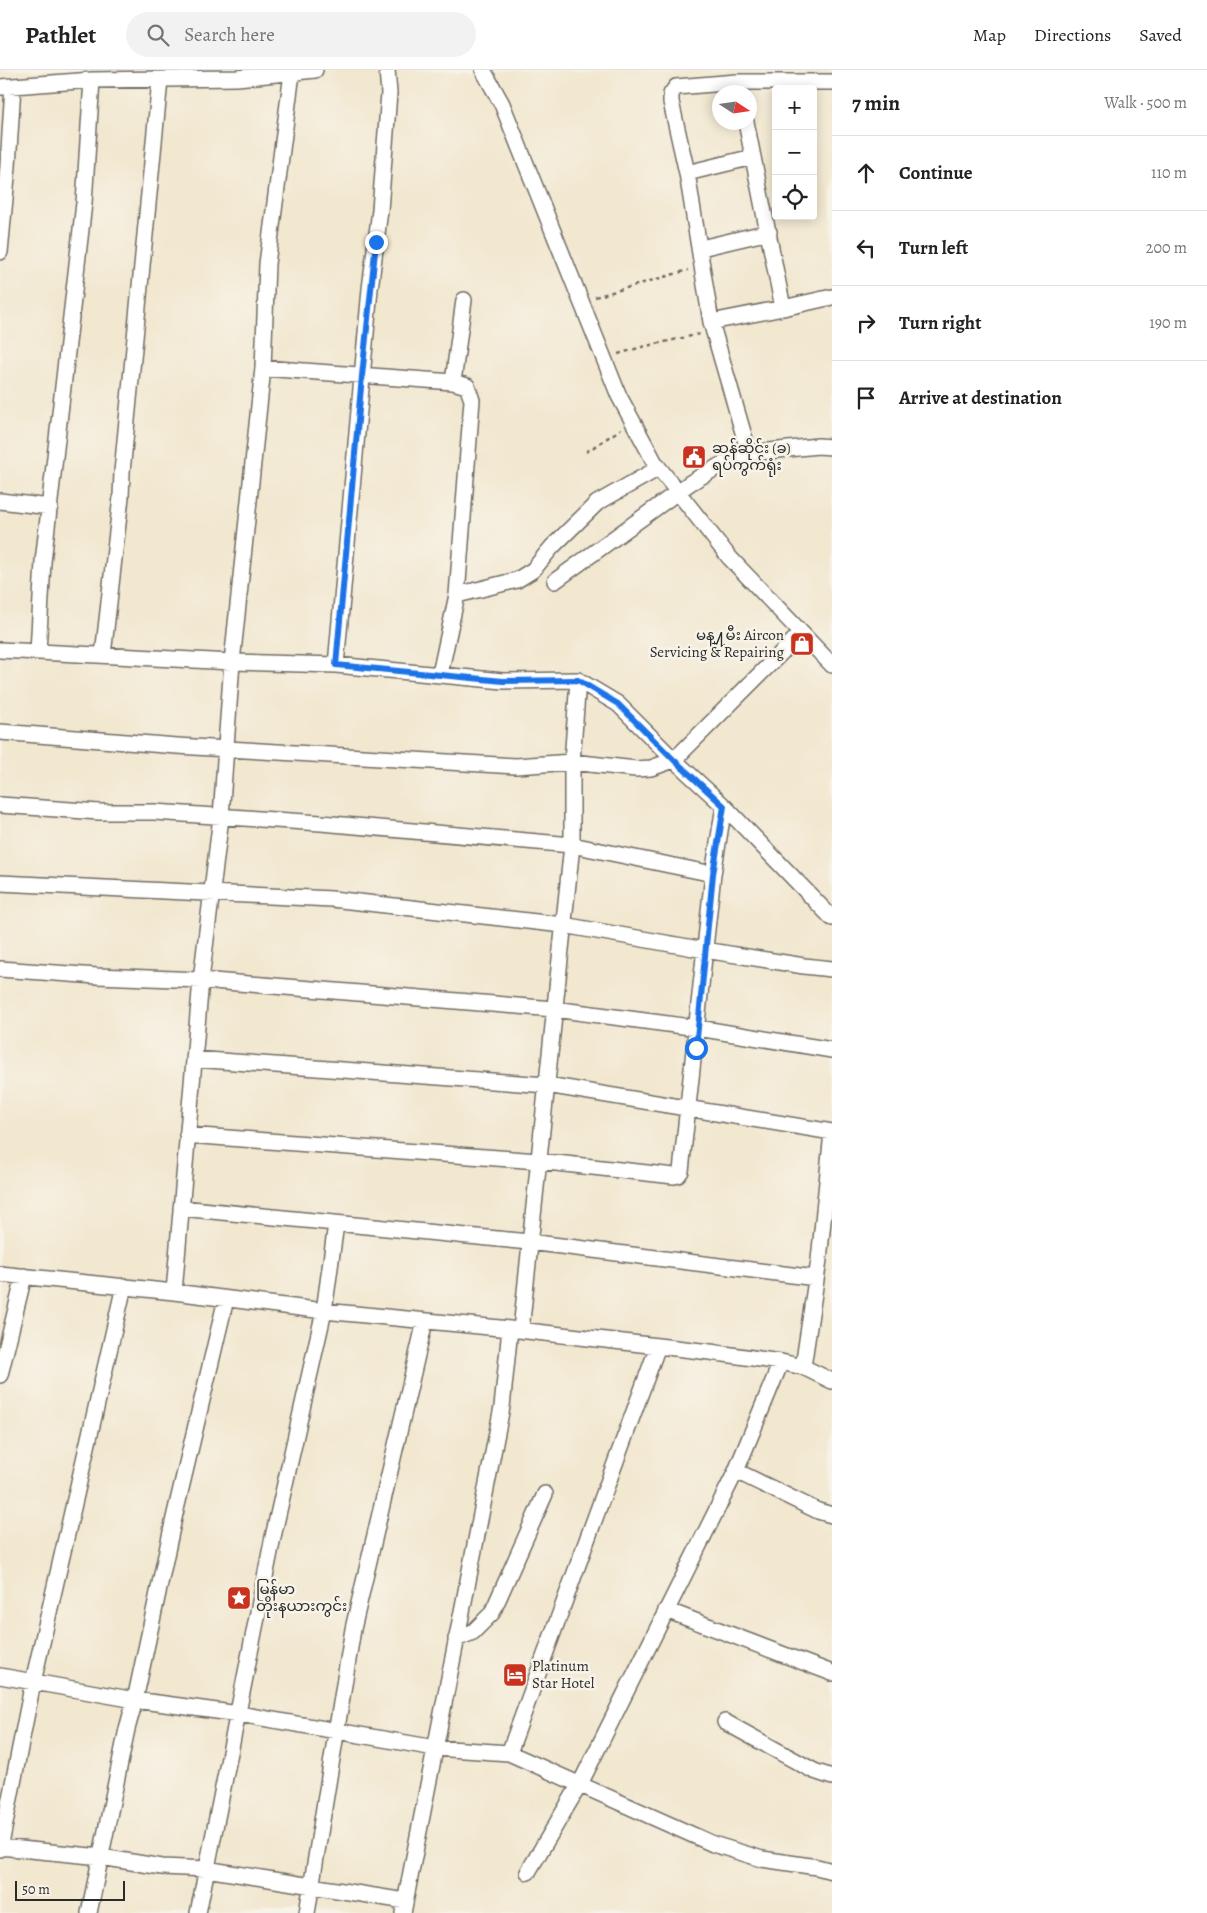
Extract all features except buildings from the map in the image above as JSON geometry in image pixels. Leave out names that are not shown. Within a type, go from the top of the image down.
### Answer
[{"type":"street","points":[[0,252],[6,86],[92,80],[237,78],[314,70]]},
{"type":"street","points":[[336,665],[362,376],[380,210],[389,93],[387,70]]},
{"type":"street","points":[[483,70],[502,104],[619,396],[659,468],[729,557],[832,665]]},
{"type":"street","points":[[174,1292],[201,980],[221,817],[232,662],[263,368],[267,264],[292,73]]},
{"type":"street","points":[[38,652],[43,562],[84,203],[92,80]]},
{"type":"street","points":[[102,656],[121,497],[160,80]]},
{"type":"street","points":[[757,86],[832,82]]},
{"type":"street","points":[[712,87],[676,87],[671,94],[671,102],[687,173],[712,326],[748,453]]},
{"type":"street","points":[[748,130],[783,308]]},
{"type":"street","points":[[687,173],[753,157]]},
{"type":"street","points":[[700,248],[769,232]]},
{"type":"street","points":[[712,326],[832,297]]},
{"type":"street","points":[[453,382],[464,300]]},
{"type":"street","points":[[263,368],[453,382],[467,386],[472,400],[457,595],[440,674]]},
{"type":"street","points":[[555,580],[677,492],[719,466],[748,453],[818,446],[832,447]]},
{"type":"street","points":[[457,595],[517,580],[533,570],[552,547],[597,503],[659,468]]},
{"type":"street","points":[[0,501],[50,507]]},
{"type":"street","points":[[0,732],[225,749],[516,766],[572,762],[636,769],[651,768],[674,760],[801,633]]},
{"type":"street","points":[[0,650],[232,662],[336,665],[503,681],[578,680],[618,704],[674,760],[724,806],[832,918]]},
{"type":"street","points":[[124,1286],[33,1682],[0,1848],[101,1857],[162,1867],[206,1869],[312,1885],[404,1907],[502,1407],[529,1242],[572,845],[572,762],[578,680]]},
{"type":"street","points":[[0,805],[321,823],[572,845],[713,874]]},
{"type":"street","points":[[187,1136],[538,1161],[678,1175],[681,1171],[689,1107],[713,874],[724,806]]},
{"type":"street","points":[[0,883],[332,899],[563,924],[705,950],[832,969]]},
{"type":"street","points":[[0,969],[97,976],[201,980],[554,1009],[698,1028],[832,1050]]},
{"type":"street","points":[[194,1059],[547,1085],[832,1132],[825,1262],[816,1278],[803,1367]]},
{"type":"street","points":[[181,1208],[529,1242],[816,1278]]},
{"type":"street","points":[[198,1913],[273,1537],[324,1311],[336,1224]]},
{"type":"street","points":[[0,1274],[124,1286],[324,1311],[658,1346],[780,1362],[803,1367],[832,1381]]},
{"type":"street","points":[[0,1376],[24,1276]]},
{"type":"street","points":[[89,1913],[127,1729],[135,1700],[174,1518],[226,1299]]},
{"type":"street","points":[[307,1913],[354,1630],[426,1321]]},
{"type":"street","points":[[509,1753],[658,1346]]},
{"type":"street","points":[[528,1872],[580,1784],[736,1471],[780,1362]]},
{"type":"street","points":[[736,1471],[818,1512],[832,1515]]},
{"type":"street","points":[[456,1639],[473,1632],[492,1614],[545,1494]]},
{"type":"street","points":[[666,1610],[832,1673]]},
{"type":"street","points":[[0,1676],[135,1700],[337,1730],[435,1748],[509,1753],[713,1844],[762,1860],[817,1867],[832,1871]]},
{"type":"street","points":[[725,1722],[814,1771],[832,1777]]},
{"type":"path","points":[[581,302],[701,266]]},
{"type":"path","points":[[604,358],[712,326]]},
{"type":"path","points":[[586,452],[633,422]]},
{"type":"place","name":"ဆန်ဆိုင်း (ခ) ရပ်ကွက်ရုံး","points":[[694,457]]},
{"type":"place","name":"မန္႔မီး Aircon Servicing & Repairing","points":[[802,644]]},
{"type":"place","name":"မြန်မာ တိုးနယားကွင်း","points":[[239,1598]]},
{"type":"place","name":"Platinum Star Hotel","points":[[515,1675]]},
{"type":"route","points":[[376,242],[370,289],[336,665],[503,681],[578,680],[618,704],[674,760],[724,806],[713,874],[696,1048]]}]
